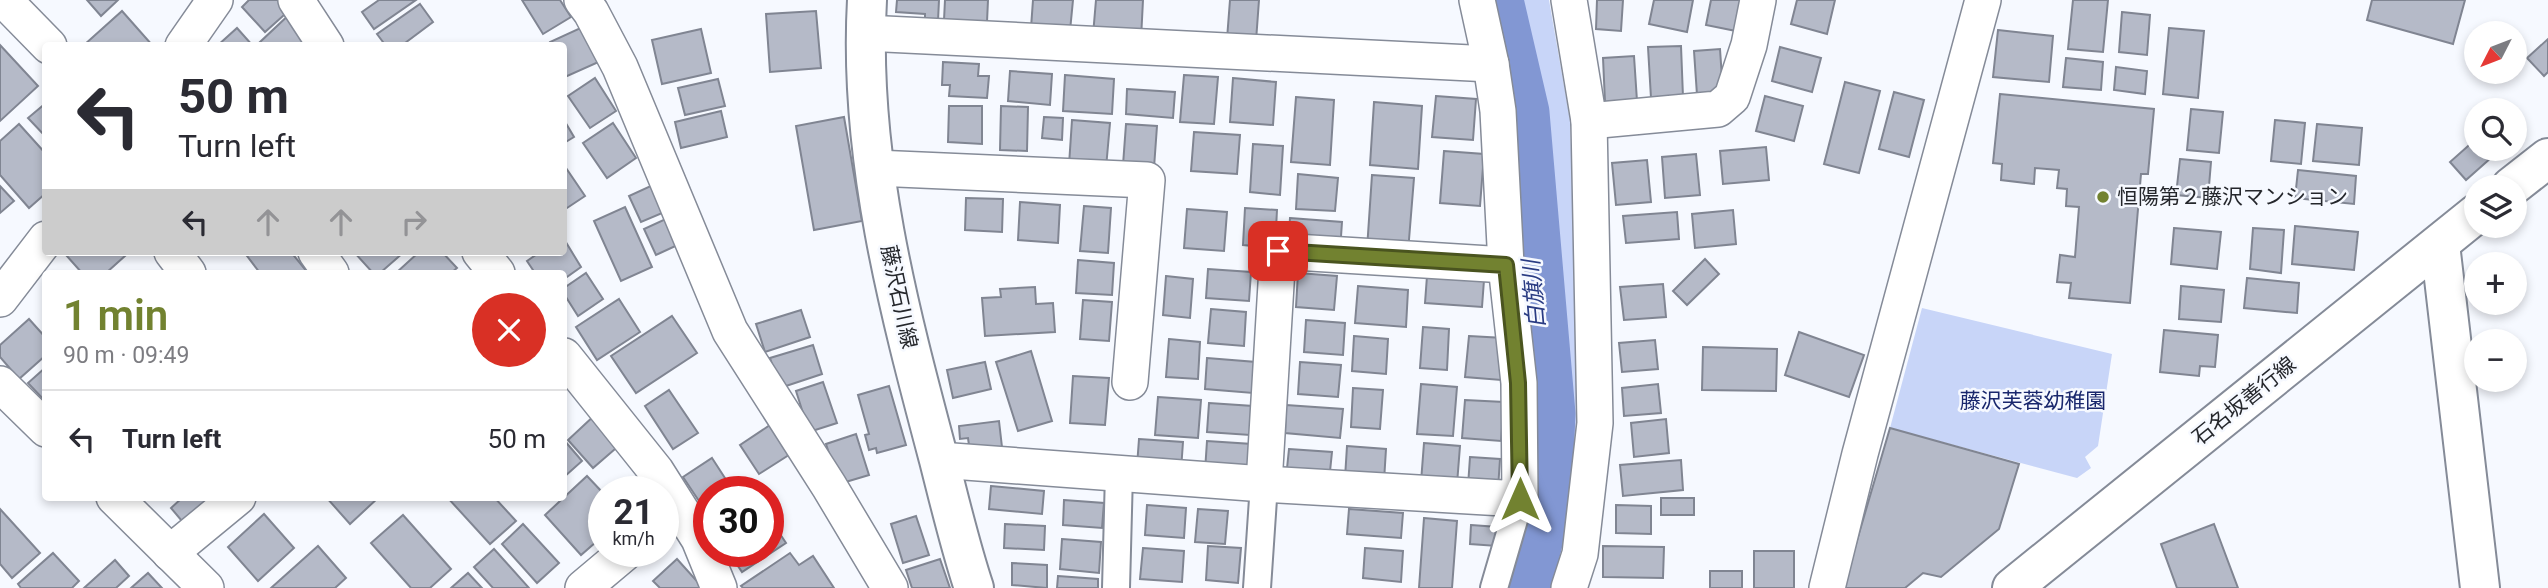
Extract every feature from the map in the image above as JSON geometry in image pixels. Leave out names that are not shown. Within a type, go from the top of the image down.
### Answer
[{"type":"street","points":[[4,0],[45,42]]},
{"type":"street","points":[[186,42],[215,0]]},
{"type":"street","points":[[296,0],[323,42]]},
{"type":"street","points":[[582,0],[620,67],[730,331],[829,485],[890,588]]},
{"type":"street","points":[[1477,0],[1498,111],[1506,265],[1518,383],[1520,499],[1494,588]]},
{"type":"street","points":[[1569,0],[1589,121],[1595,423],[1588,505],[1580,554],[1569,588]]},
{"type":"street","points":[[1589,121],[1718,109],[1732,97],[1749,46],[1758,0]]},
{"type":"street","points":[[1827,588],[1860,454],[1983,0]]},
{"type":"street","points":[[866,17],[1491,64]]},
{"type":"street","name":"藤沢石川線","points":[[866,17],[867,117],[887,251],[922,399],[974,588]]},
{"type":"street","points":[[2526,175],[2548,158]]},
{"type":"street","points":[[875,168],[1147,180],[1130,382]]},
{"type":"street","name":"石名坂善行線","points":[[2012,588],[2464,224]]},
{"type":"street","points":[[0,299],[42,244]]},
{"type":"street","points":[[2440,244],[2480,588]]},
{"type":"street","points":[[1257,588],[1278,251],[1506,265]]},
{"type":"street","points":[[175,256],[186,270]]},
{"type":"street","points":[[483,256],[495,270]]},
{"type":"street","points":[[567,360],[658,476]]},
{"type":"street","points":[[0,384],[42,425]]},
{"type":"street","points":[[939,460],[1264,484],[1520,499]]},
{"type":"street","points":[[1116,588],[1119,473]]},
{"type":"street","points":[[118,501],[206,588]]},
{"type":"street","points":[[170,552],[233,501]]},
{"type":"street","points":[[679,522],[698,539],[719,588]]},
{"type":"street","points":[[583,588],[608,567]]},
{"type":"green space","points":[[1511,0],[1549,0],[1570,120],[1580,429],[1562,547],[1550,588],[1531,588],[1553,505],[1557,412],[1535,112]]},
{"type":"green space","name":"藤沢芙蓉幼稚園","points":[[1922,308],[2112,354],[2098,446],[2085,457],[2091,468],[2077,478],[1890,428]]},
{"type":"building","points":[[87,0],[118,0],[101,16]]},
{"type":"building","points":[[249,0],[287,0],[293,7],[265,32],[242,7]]},
{"type":"building","points":[[379,0],[416,0],[374,29],[362,12]]},
{"type":"building","points":[[522,0],[560,0],[571,17],[543,34]]},
{"type":"building","points":[[897,0],[939,0],[938,21],[925,21],[925,14],[896,12]]},
{"type":"building","points":[[945,0],[988,0],[987,22],[944,20]]},
{"type":"building","points":[[1033,0],[1073,0],[1070,31],[1031,28]]},
{"type":"building","points":[[1096,0],[1143,0],[1141,39],[1093,35]]},
{"type":"building","points":[[1230,0],[1259,0],[1256,41],[1227,39]]},
{"type":"building","points":[[1597,0],[1623,0],[1621,31],[1596,29]]},
{"type":"building","points":[[1654,0],[1693,0],[1687,32],[1649,24]]},
{"type":"building","points":[[1711,0],[1742,0],[1736,31],[1706,25]]},
{"type":"building","points":[[1797,0],[1835,0],[1827,34],[1791,24]]},
{"type":"building","points":[[2073,0],[2108,0],[2103,52],[2068,49]]},
{"type":"building","points":[[2372,0],[2465,0],[2453,44],[2367,20]]},
{"type":"building","points":[[420,4],[433,22],[406,42],[383,42],[377,34]]},
{"type":"building","points":[[122,11],[149,42],[87,42]]},
{"type":"building","points":[[293,11],[308,42],[260,42]]},
{"type":"building","points":[[816,11],[821,68],[770,72],[766,14]]},
{"type":"building","points":[[2122,12],[2150,15],[2147,55],[2119,52]]},
{"type":"building","points":[[587,25],[603,60],[567,76],[567,42],[550,42]]},
{"type":"building","points":[[237,28],[249,42],[221,42]]},
{"type":"building","points":[[2169,28],[2204,31],[2198,98],[2163,94]]},
{"type":"building","points":[[701,29],[711,73],[662,84],[652,40]]},
{"type":"building","points":[[1998,30],[2053,36],[2049,82],[1993,77]]},
{"type":"building","points":[[2548,39],[2548,72],[2544,76],[2527,58]]},
{"type":"building","points":[[0,45],[38,86],[0,121]]},
{"type":"building","points":[[1681,46],[1683,97],[1651,98],[1648,47]]},
{"type":"building","points":[[1780,47],[1821,58],[1812,92],[1772,81]]},
{"type":"building","points":[[1720,49],[1723,93],[1697,95],[1694,51]]},
{"type":"building","points":[[1634,56],[1637,101],[1605,102],[1603,58]]},
{"type":"building","points":[[2066,58],[2103,62],[2101,90],[2063,87]]},
{"type":"building","points":[[943,62],[979,64],[978,76],[989,76],[987,98],[949,96],[950,85],[942,85]]},
{"type":"building","points":[[2116,67],[2147,71],[2145,94],[2114,90]]},
{"type":"building","points":[[1010,71],[1052,74],[1050,105],[1008,101]]},
{"type":"building","points":[[1065,75],[1114,79],[1112,114],[1063,111]]},
{"type":"building","points":[[1184,75],[1218,77],[1214,124],[1180,122]]},
{"type":"building","points":[[595,78],[616,111],[590,128],[568,96]]},
{"type":"building","points":[[1233,78],[1276,82],[1273,125],[1230,122]]},
{"type":"building","points":[[718,79],[725,106],[685,115],[678,88]]},
{"type":"building","points":[[1845,82],[1880,91],[1859,173],[1824,164]]},
{"type":"building","points":[[1127,89],[1175,92],[1173,118],[1126,114]]},
{"type":"building","points":[[1894,92],[1924,100],[1909,157],[1879,149]]},
{"type":"building","name":"恒陽第２藤沢マンション","points":[[2000,94],[2154,109],[2148,174],[2141,174],[2130,303],[2069,298],[2071,283],[2057,282],[2060,255],[2075,257],[2079,207],[2066,206],[2067,189],[2057,188],[2059,170],[2035,168],[2034,184],[2001,180],[2002,164],[1993,163]]},
{"type":"building","points":[[1436,96],[1476,99],[1473,140],[1432,137]]},
{"type":"building","points":[[1765,96],[1803,106],[1794,141],[1756,131]]},
{"type":"building","points":[[1296,97],[1334,100],[1330,165],[1291,162]]},
{"type":"building","points":[[1374,102],[1422,106],[1418,169],[1370,165]]},
{"type":"building","points":[[42,106],[42,133],[28,118]]},
{"type":"building","points":[[949,106],[982,106],[982,144],[948,142]]},
{"type":"building","points":[[1001,106],[1028,107],[1027,151],[1000,150]]},
{"type":"building","points":[[2191,109],[2223,112],[2219,153],[2187,150]]},
{"type":"building","points":[[721,111],[727,137],[681,148],[675,122]]},
{"type":"building","points":[[844,117],[862,221],[814,230],[796,126]]},
{"type":"building","points":[[1044,117],[1063,118],[1062,140],[1042,138]]},
{"type":"building","points":[[1072,120],[1110,123],[1106,168],[1069,165]]},
{"type":"building","points":[[2275,120],[2305,123],[2301,164],[2271,161]]},
{"type":"building","points":[[613,123],[636,158],[607,178],[583,143]]},
{"type":"building","points":[[19,124],[42,150],[42,197],[29,208],[0,175],[0,141]]},
{"type":"building","points":[[1126,124],[1157,126],[1154,168],[1123,165]]},
{"type":"building","points":[[2317,124],[2362,128],[2359,165],[2313,161]]},
{"type":"building","points":[[567,125],[574,137],[567,141]]},
{"type":"building","points":[[1194,132],[1240,135],[1237,174],[1191,171]]},
{"type":"building","points":[[1253,144],[1283,146],[1280,195],[1250,192]]},
{"type":"building","points":[[1766,147],[1769,180],[1723,184],[1720,151]]},
{"type":"building","points":[[2464,150],[2464,161],[2487,161],[2472,175],[2464,175],[2464,178],[2450,162]]},
{"type":"building","points":[[1444,151],[1484,154],[1480,206],[1440,203]]},
{"type":"building","points":[[1696,154],[1700,195],[1665,198],[1662,157]]},
{"type":"building","points":[[2180,159],[2211,162],[2208,198],[2176,195]]},
{"type":"building","points":[[1647,160],[1651,202],[1616,205],[1612,163]]},
{"type":"building","points":[[567,169],[585,196],[567,208]]},
{"type":"building","points":[[2298,170],[2356,176],[2354,204],[2295,198]]},
{"type":"building","points":[[1298,174],[1338,178],[1335,211],[1296,209]]},
{"type":"building","points":[[1372,175],[1414,178],[1408,252],[1367,249]]},
{"type":"building","points":[[655,184],[667,211],[641,222],[629,196]]},
{"type":"building","points":[[0,186],[14,201],[0,213]]},
{"type":"building","points":[[966,198],[1003,199],[1002,232],[965,230]]},
{"type":"building","points":[[1020,202],[1060,205],[1058,243],[1018,240]]},
{"type":"building","points":[[1084,206],[1111,208],[1108,253],[1080,251]]},
{"type":"building","points":[[625,207],[652,267],[621,281],[594,221]]},
{"type":"building","points":[[1245,208],[1277,210],[1275,248],[1243,245]]},
{"type":"building","points":[[1187,209],[1227,212],[1224,251],[1184,248]]},
{"type":"building","points":[[1733,210],[1736,244],[1695,248],[1692,214]]},
{"type":"building","points":[[1677,212],[1679,239],[1626,243],[1623,216]]},
{"type":"building","points":[[670,217],[682,243],[656,255],[644,229]]},
{"type":"building","points":[[1290,218],[1342,222],[1340,251],[1288,247]]},
{"type":"building","points":[[2295,226],[2358,232],[2354,270],[2292,264]]},
{"type":"building","points":[[2174,228],[2221,232],[2217,269],[2171,264]]},
{"type":"building","points":[[2253,228],[2284,230],[2281,273],[2250,269]]},
{"type":"building","points":[[567,244],[581,267],[567,277],[567,270],[533,270],[527,261],[534,256],[567,256]]},
{"type":"building","points":[[67,256],[125,256],[109,270],[79,270]]},
{"type":"building","points":[[247,256],[294,256],[306,270],[258,270]]},
{"type":"building","points":[[358,256],[399,256],[383,270],[370,270]]},
{"type":"building","points":[[415,256],[446,256],[457,268],[455,270],[399,270]]},
{"type":"building","points":[[1705,259],[1719,274],[1687,305],[1673,291]]},
{"type":"building","points":[[1078,260],[1114,263],[1112,295],[1076,293]]},
{"type":"building","points":[[1208,269],[1251,272],[1249,301],[1206,298]]},
{"type":"building","points":[[586,273],[603,299],[578,316],[567,299],[567,286]]},
{"type":"building","points":[[1298,273],[1337,276],[1334,310],[1296,307]]},
{"type":"building","points":[[1166,276],[1193,279],[1190,318],[1163,315]]},
{"type":"building","points":[[1427,276],[1484,280],[1482,307],[1425,303]]},
{"type":"building","points":[[2247,278],[2299,283],[2297,313],[2244,308]]},
{"type":"building","points":[[1663,284],[1666,317],[1624,320],[1620,287]]},
{"type":"building","points":[[1358,286],[1408,290],[1406,327],[1355,323]]},
{"type":"building","points":[[2181,286],[2224,290],[2221,322],[2179,319]]},
{"type":"building","points":[[1035,287],[1036,304],[1053,303],[1055,332],[985,336],[982,298],[1001,297],[1000,289]]},
{"type":"building","points":[[619,299],[640,332],[597,360],[576,327]]},
{"type":"building","points":[[1083,300],[1112,302],[1109,341],[1080,339]]},
{"type":"building","points":[[1211,309],[1246,312],[1244,346],[1208,343]]},
{"type":"building","points":[[801,310],[810,337],[765,352],[756,324]]},
{"type":"building","points":[[672,316],[697,353],[636,393],[611,356]]},
{"type":"building","points":[[29,319],[42,334],[42,359],[19,379],[0,357],[0,345]]},
{"type":"building","points":[[1306,320],[1345,323],[1343,355],[1304,352]]},
{"type":"building","points":[[1423,327],[1449,329],[1447,370],[1420,368]]},
{"type":"building","points":[[2164,330],[2218,335],[2215,367],[2200,366],[2199,376],[2160,372]]},
{"type":"building","points":[[1799,332],[1864,355],[1849,397],[1785,375]]},
{"type":"building","points":[[1354,336],[1388,339],[1386,374],[1352,371]]},
{"type":"building","points":[[1469,336],[1504,338],[1501,380],[1465,377]]},
{"type":"building","points":[[1169,339],[1200,342],[1198,379],[1166,377]]},
{"type":"building","points":[[1655,340],[1658,369],[1622,372],[1619,343]]},
{"type":"building","points":[[813,345],[822,374],[780,388],[770,358]]},
{"type":"building","points":[[1703,347],[1777,349],[1776,391],[1702,390]]},
{"type":"building","points":[[1031,351],[1052,421],[1018,431],[996,362]]},
{"type":"building","points":[[1207,358],[1256,362],[1253,393],[1205,389]]},
{"type":"building","points":[[985,362],[991,389],[953,398],[947,370]]},
{"type":"building","points":[[1300,362],[1341,365],[1338,397],[1298,394]]},
{"type":"building","points":[[42,371],[42,398],[28,383]]},
{"type":"building","points":[[1073,376],[1109,378],[1105,425],[1070,423]]},
{"type":"building","points":[[823,382],[837,423],[809,432],[796,391]]},
{"type":"building","points":[[1421,384],[1457,387],[1453,436],[1417,434]]},
{"type":"building","points":[[1658,384],[1661,413],[1624,416],[1622,388]]},
{"type":"building","points":[[889,386],[906,445],[877,453],[876,448],[869,450],[865,435],[869,434],[858,395]]},
{"type":"building","points":[[1353,388],[1383,390],[1380,429],[1351,427]]},
{"type":"building","points":[[669,390],[698,433],[673,449],[645,406]]},
{"type":"building","points":[[1158,397],[1201,400],[1198,438],[1155,435]]},
{"type":"building","points":[[1465,400],[1504,402],[1501,441],[1462,438]]},
{"type":"building","points":[[1209,403],[1253,406],[1250,435],[1207,432]]},
{"type":"building","points":[[1286,405],[1343,409],[1340,438],[1285,433]]},
{"type":"building","points":[[596,414],[622,443],[593,468],[568,440]]},
{"type":"building","points":[[1666,419],[1669,453],[1634,457],[1631,423]]},
{"type":"building","points":[[999,421],[1003,456],[971,460],[968,438],[960,439],[959,426]]},
{"type":"building","points":[[773,423],[792,453],[759,474],[740,445]]},
{"type":"building","points":[[1890,428],[2019,464],[1999,529],[1941,577],[1923,573],[1905,588],[1843,588]]},
{"type":"building","points":[[856,434],[869,475],[839,484],[826,444]]},
{"type":"building","points":[[1139,439],[1183,442],[1181,470],[1137,466]]},
{"type":"building","points":[[1207,441],[1252,444],[1250,474],[1205,471]]},
{"type":"building","points":[[1424,443],[1460,446],[1457,484],[1421,482]]},
{"type":"building","points":[[567,444],[582,461],[567,474]]},
{"type":"building","points":[[1347,446],[1386,449],[1384,481],[1345,478]]},
{"type":"building","points":[[1289,449],[1332,452],[1329,481],[1286,478]]},
{"type":"building","points":[[1470,457],[1500,459],[1498,489],[1468,486]]},
{"type":"building","points":[[712,458],[724,476],[693,476],[693,492],[683,477]]},
{"type":"building","points":[[1681,460],[1683,490],[1623,496],[1620,465]]},
{"type":"building","points":[[587,476],[588,549],[581,555],[545,515],[560,501],[567,501],[567,495]]},
{"type":"building","points":[[991,486],[1044,491],[1042,514],[989,509]]},
{"type":"building","points":[[1661,498],[1694,498],[1694,515],[1661,515]]},
{"type":"building","points":[[1064,500],[1104,503],[1102,528],[1063,525]]},
{"type":"building","points":[[179,501],[216,501],[187,527],[171,508]]},
{"type":"building","points":[[330,501],[375,501],[350,524]]},
{"type":"building","points":[[451,501],[498,501],[516,521],[490,544]]},
{"type":"building","points":[[1147,505],[1186,508],[1184,538],[1145,535]]},
{"type":"building","points":[[1616,505],[1651,506],[1651,534],[1616,533]]},
{"type":"building","points":[[0,509],[40,553],[12,578],[0,564]]},
{"type":"building","points":[[1198,509],[1228,511],[1225,544],[1195,542]]},
{"type":"building","points":[[1349,509],[1403,513],[1401,538],[1347,534]]},
{"type":"building","points":[[264,514],[294,548],[258,581],[228,547]]},
{"type":"building","points":[[403,515],[451,569],[430,588],[411,588],[371,543]]},
{"type":"building","points":[[916,516],[929,555],[903,563],[891,524]]},
{"type":"building","points":[[1424,518],[1457,521],[1452,588],[1419,588]]},
{"type":"building","points":[[523,524],[559,563],[537,583],[502,544]]},
{"type":"building","points":[[1005,524],[1045,526],[1044,550],[1004,548]]},
{"type":"building","points":[[2214,524],[2238,588],[2177,588],[2161,544]]},
{"type":"building","points":[[1471,525],[1498,527],[1497,546],[1470,544]]},
{"type":"building","points":[[1062,539],[1101,542],[1099,573],[1060,569]]},
{"type":"building","points":[[318,546],[346,578],[335,588],[271,588]]},
{"type":"building","points":[[1208,546],[1241,548],[1238,583],[1206,580]]},
{"type":"building","points":[[1603,546],[1664,547],[1663,578],[1603,577]]},
{"type":"building","points":[[1143,548],[1184,551],[1182,582],[1140,579]]},
{"type":"building","points":[[1365,548],[1403,551],[1401,582],[1363,578]]},
{"type":"building","points":[[494,549],[529,588],[493,588],[474,567]]},
{"type":"building","points":[[1754,551],[1794,551],[1794,588],[1754,588]]},
{"type":"building","points":[[53,553],[79,581],[72,588],[21,588],[18,584]]},
{"type":"building","points":[[790,553],[799,565],[813,556],[834,588],[741,586],[769,567],[784,567],[784,557]]},
{"type":"building","points":[[940,559],[950,588],[912,588],[906,570]]},
{"type":"building","points":[[115,560],[129,576],[116,588],[84,588]]},
{"type":"building","points":[[679,561],[703,588],[660,588],[653,581],[668,567],[679,567]]},
{"type":"building","points":[[1012,563],[1047,565],[1047,588],[1012,585]]},
{"type":"building","points":[[1710,571],[1742,571],[1742,588],[1710,588]]},
{"type":"building","points":[[148,573],[162,588],[131,588]]},
{"type":"building","points":[[468,573],[482,588],[451,588]]},
{"type":"building","points":[[1058,576],[1098,579],[1098,588],[1057,588]]},
{"type":"waterway","name":"白旗川","points":[[1493,1],[1519,113],[1545,414],[1541,504],[1521,588]]},
{"type":"place","name":"恒陽第２藤沢マンション","points":[[2103,197]]},
{"type":"route","points":[[1278,251],[1506,265],[1518,383],[1520,499]]}]
